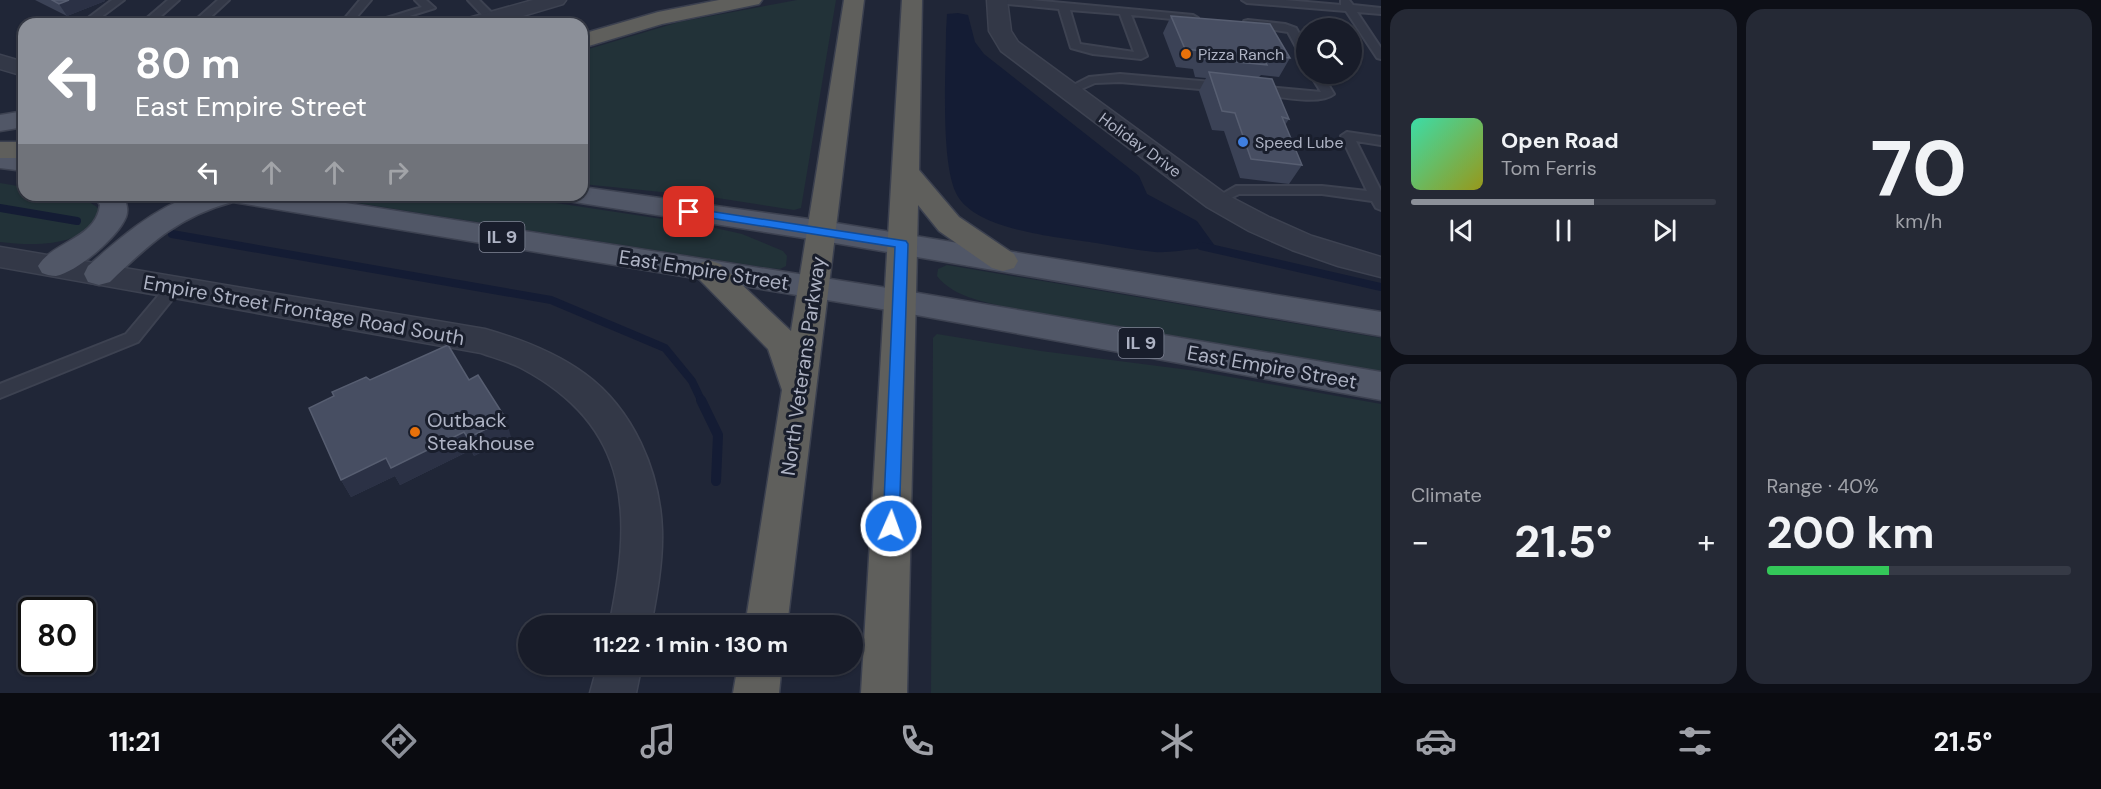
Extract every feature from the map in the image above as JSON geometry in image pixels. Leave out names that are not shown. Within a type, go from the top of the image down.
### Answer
[{"type":"highway","points":[[588,22],[678,0]]},
{"type":"highway","points":[[588,39],[658,18],[752,0]]},
{"type":"highway","name":"North Veterans Parkway","points":[[768,615],[854,0]]},
{"type":"highway","points":[[884,693],[912,0]]},
{"type":"highway","points":[[0,150],[18,150]]},
{"type":"highway","points":[[905,171],[949,224],[1003,261]]},
{"type":"highway","points":[[709,271],[783,343],[799,394]]},
{"type":"highway","points":[[756,693],[758,675]]},
{"type":"main road","points":[[0,113],[18,117]]},
{"type":"main road","points":[[0,123],[18,119]]},
{"type":"main road","points":[[0,160],[18,162]]},
{"type":"main road","points":[[588,196],[823,231],[1381,324]]},
{"type":"main road","points":[[53,266],[90,242],[106,226],[114,216],[113,201]]},
{"type":"main road","points":[[99,274],[136,239],[163,219],[191,204],[203,201]]},
{"type":"main road","name":"East Empire Street","points":[[276,201],[900,301],[1381,386]]},
{"type":"street","points":[[493,18],[555,0]]},
{"type":"street","name":"Holiday Drive","points":[[997,0],[1000,31],[1009,46],[1217,201],[1259,224],[1323,250],[1381,267]]},
{"type":"street","name":"Empire Street Frontage Road South","points":[[0,257],[485,341],[521,352],[557,370],[592,400],[620,440],[630,462],[643,514],[642,572],[632,615]]},
{"type":"street","points":[[613,693],[617,675]]},
{"type":"lane","points":[[94,18],[119,0]]},
{"type":"lane","points":[[152,18],[174,0]]},
{"type":"lane","points":[[203,18],[224,0]]},
{"type":"lane","points":[[351,18],[366,0]]},
{"type":"lane","points":[[394,18],[430,8],[420,0]]},
{"type":"lane","points":[[473,0],[482,18]]},
{"type":"lane","points":[[997,0],[1204,19]]},
{"type":"lane","points":[[1247,0],[1346,4],[1381,11]]},
{"type":"lane","points":[[1346,4],[1381,56]]},
{"type":"lane","points":[[1064,7],[1075,46],[1093,51],[1141,56]]},
{"type":"lane","points":[[1124,12],[1147,79]]},
{"type":"lane","points":[[1239,23],[1285,27],[1292,30],[1296,37]]},
{"type":"lane","points":[[1068,92],[1093,80],[1147,79],[1320,97],[1328,94],[1322,84]]},
{"type":"lane","points":[[1379,201],[1347,136],[1381,141]]},
{"type":"lane","points":[[1217,201],[1236,190],[1322,190],[1379,201]]},
{"type":"lane","points":[[0,391],[132,338],[174,287]]},
{"type":"shaded area","points":[[797,0],[836,0],[801,208],[794,210],[711,197],[588,185],[588,49],[679,22]]},
{"type":"shaded area","points":[[0,183],[18,186],[18,201],[87,201],[101,212],[93,224],[71,238],[42,244],[0,242]]},
{"type":"shaded area","points":[[344,201],[543,201],[702,225],[742,234],[783,251],[787,256],[786,266],[780,269]]},
{"type":"shaded area","points":[[947,265],[1381,338],[1381,373],[987,303],[964,295],[944,284],[937,276],[938,269]]},
{"type":"shaded area","points":[[937,334],[1041,351],[1197,371],[1381,404],[1381,693],[931,693],[933,338]]},
{"type":"water","points":[[947,14],[968,15],[975,42],[984,54],[1139,176],[1147,194],[1197,221],[1215,246],[1155,252],[1041,235],[1000,224],[982,217],[967,207],[957,195],[952,181],[946,140]]},
{"type":"building","points":[[52,0],[69,0],[59,4]]},
{"type":"building","points":[[1171,16],[1270,24],[1290,58],[1263,56],[1267,65],[1205,59],[1202,51],[1185,49]]},
{"type":"building","points":[[1209,72],[1272,79],[1289,119],[1282,117],[1302,165],[1251,159],[1235,113],[1222,111]]},
{"type":"building","name":"Outback Steakhouse","points":[[448,345],[469,380],[478,375],[506,419],[468,438],[464,432],[391,468],[386,458],[341,480],[309,408],[334,396],[332,392],[366,377],[370,380]]},
{"type":"waterway","points":[[0,208],[77,221]]},
{"type":"waterway","points":[[172,234],[551,300],[665,348],[692,381],[702,402]]},
{"type":"waterway","points":[[1201,246],[1381,287]]},
{"type":"waterway","points":[[701,400],[718,435],[716,481]]},
{"type":"place","name":"Pizza Ranch","points":[[1186,54]]},
{"type":"place","name":"Speed Lube","points":[[1243,142]]},
{"type":"place","name":"Outback Steakhouse","points":[[415,432]]},
{"type":"route","points":[[689,212],[902,244],[891,526]]}]
